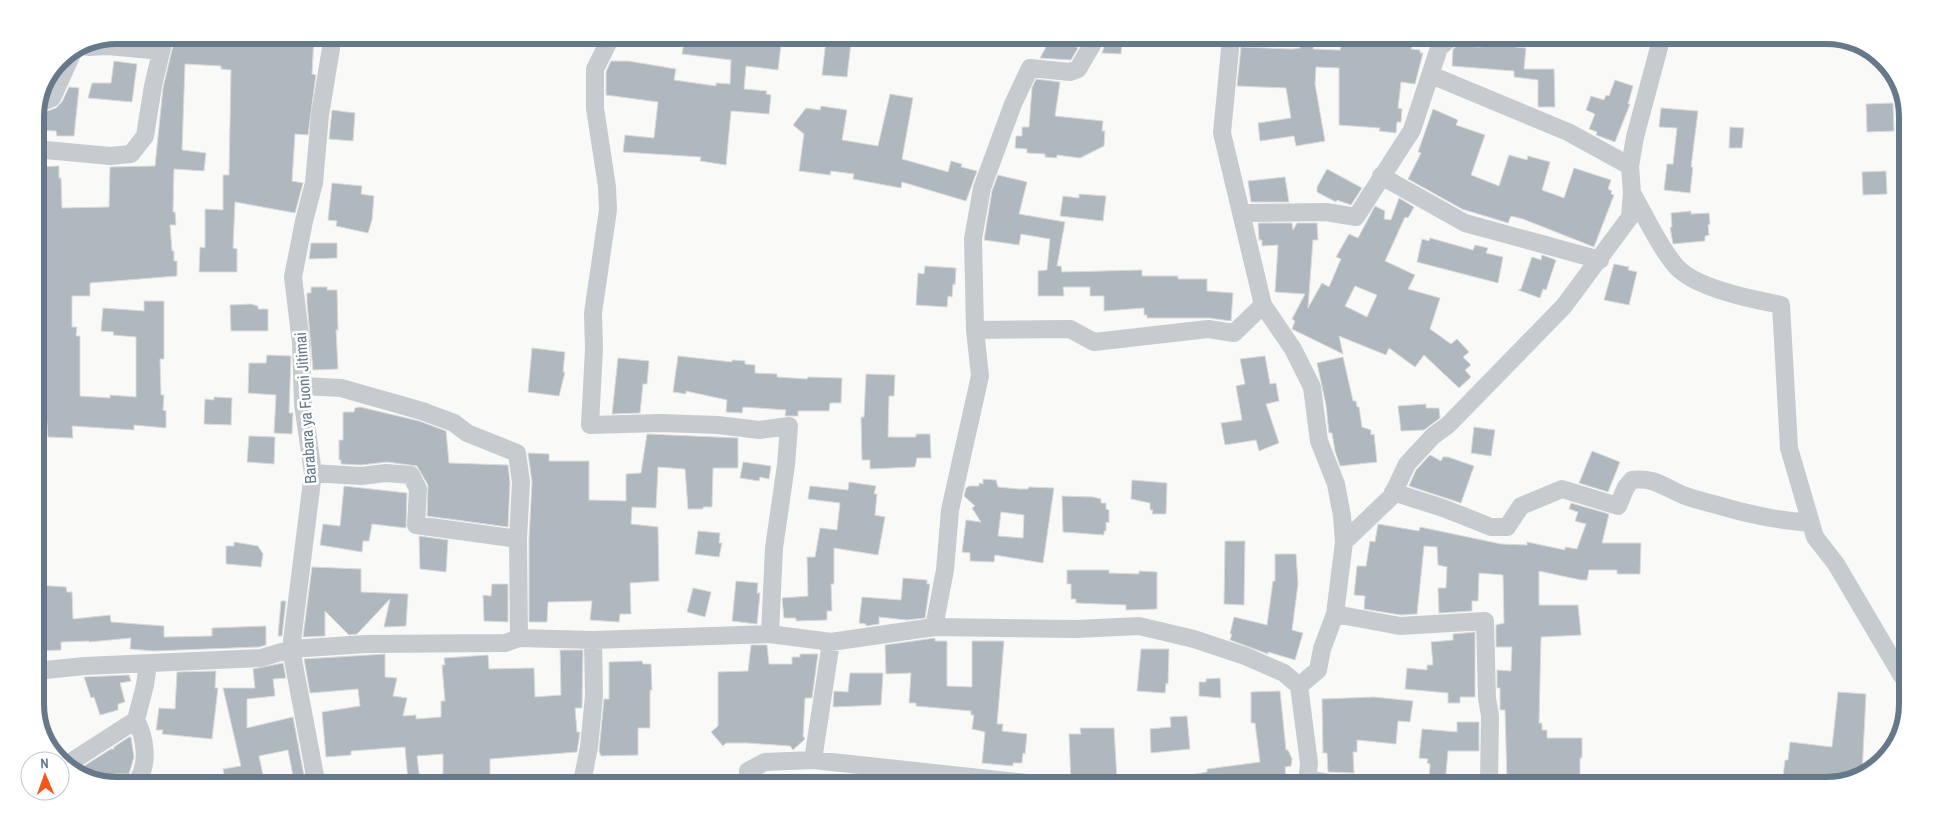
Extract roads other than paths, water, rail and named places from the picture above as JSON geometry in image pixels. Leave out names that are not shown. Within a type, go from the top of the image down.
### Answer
[{"type":"street","points":[[100,46],[145,44]]},
{"type":"street","points":[[44,151],[110,156],[131,154],[145,136],[163,44]]},
{"type":"street","name":"Barabara ya Fuoni Jitimai","points":[[315,777],[291,649],[313,473],[303,404],[301,343],[293,277],[314,182],[320,115],[332,44]]},
{"type":"street","points":[[608,44],[595,69],[594,108],[607,187],[608,210],[593,313],[594,349],[590,425],[661,423],[718,425],[759,430],[789,426],[786,465],[774,548],[770,634]]},
{"type":"street","points":[[934,627],[946,570],[950,510],[980,376],[976,330],[973,239],[982,188],[1013,104],[1030,68],[1070,72],[1078,69],[1093,44]]},
{"type":"street","points":[[1231,44],[1222,133],[1263,305],[1292,349],[1312,387],[1319,441],[1336,484],[1344,542],[1335,614],[1322,649],[1318,670],[1299,686]]},
{"type":"street","points":[[1241,213],[1326,212],[1356,217],[1412,130],[1439,48],[1444,44]]},
{"type":"street","points":[[1344,542],[1394,492],[1406,464],[1433,436],[1448,425],[1564,306],[1585,276],[1600,260],[1630,217],[1632,192],[1630,166],[1634,137],[1659,44]]},
{"type":"street","points":[[46,100],[52,98],[68,63]]},
{"type":"street","points":[[1431,75],[1568,132],[1630,166]]},
{"type":"street","points":[[1381,176],[1465,223],[1600,260]]},
{"type":"street","points":[[1632,192],[1675,266],[1690,278],[1742,297],[1781,305],[1789,448],[1815,536],[1836,564],[1899,671]]},
{"type":"street","points":[[976,330],[1070,329],[1094,342],[1208,329],[1234,333],[1263,305]]},
{"type":"street","points":[[303,386],[341,388],[422,411],[454,423],[467,433],[517,453],[521,482],[518,539],[519,638]]},
{"type":"street","points":[[313,473],[361,476],[386,473],[411,475],[418,489],[416,525],[518,539]]},
{"type":"street","points":[[1394,492],[1443,508],[1491,527],[1508,527],[1521,506],[1562,489],[1618,506],[1626,487],[1632,480],[1645,479],[1658,481],[1682,494],[1723,507],[1784,521],[1811,523]]},
{"type":"street","points":[[1335,614],[1400,626],[1485,621],[1487,698],[1490,716],[1489,777]]},
{"type":"street","points":[[44,670],[85,666],[261,658],[291,649],[366,644],[505,643],[519,638],[593,640],[770,634],[831,642],[934,627],[1076,629],[1139,626],[1194,639],[1245,656],[1284,674],[1299,686],[1309,763],[1308,777]]},
{"type":"street","points":[[583,777],[589,746],[594,696],[593,640]]},
{"type":"street","points":[[813,760],[831,642]]},
{"type":"street","points":[[140,777],[145,770],[141,731],[136,720],[148,664]]},
{"type":"street","points":[[71,762],[136,720]]},
{"type":"street","points":[[749,777],[748,771],[766,762],[813,760],[956,777]]}]
